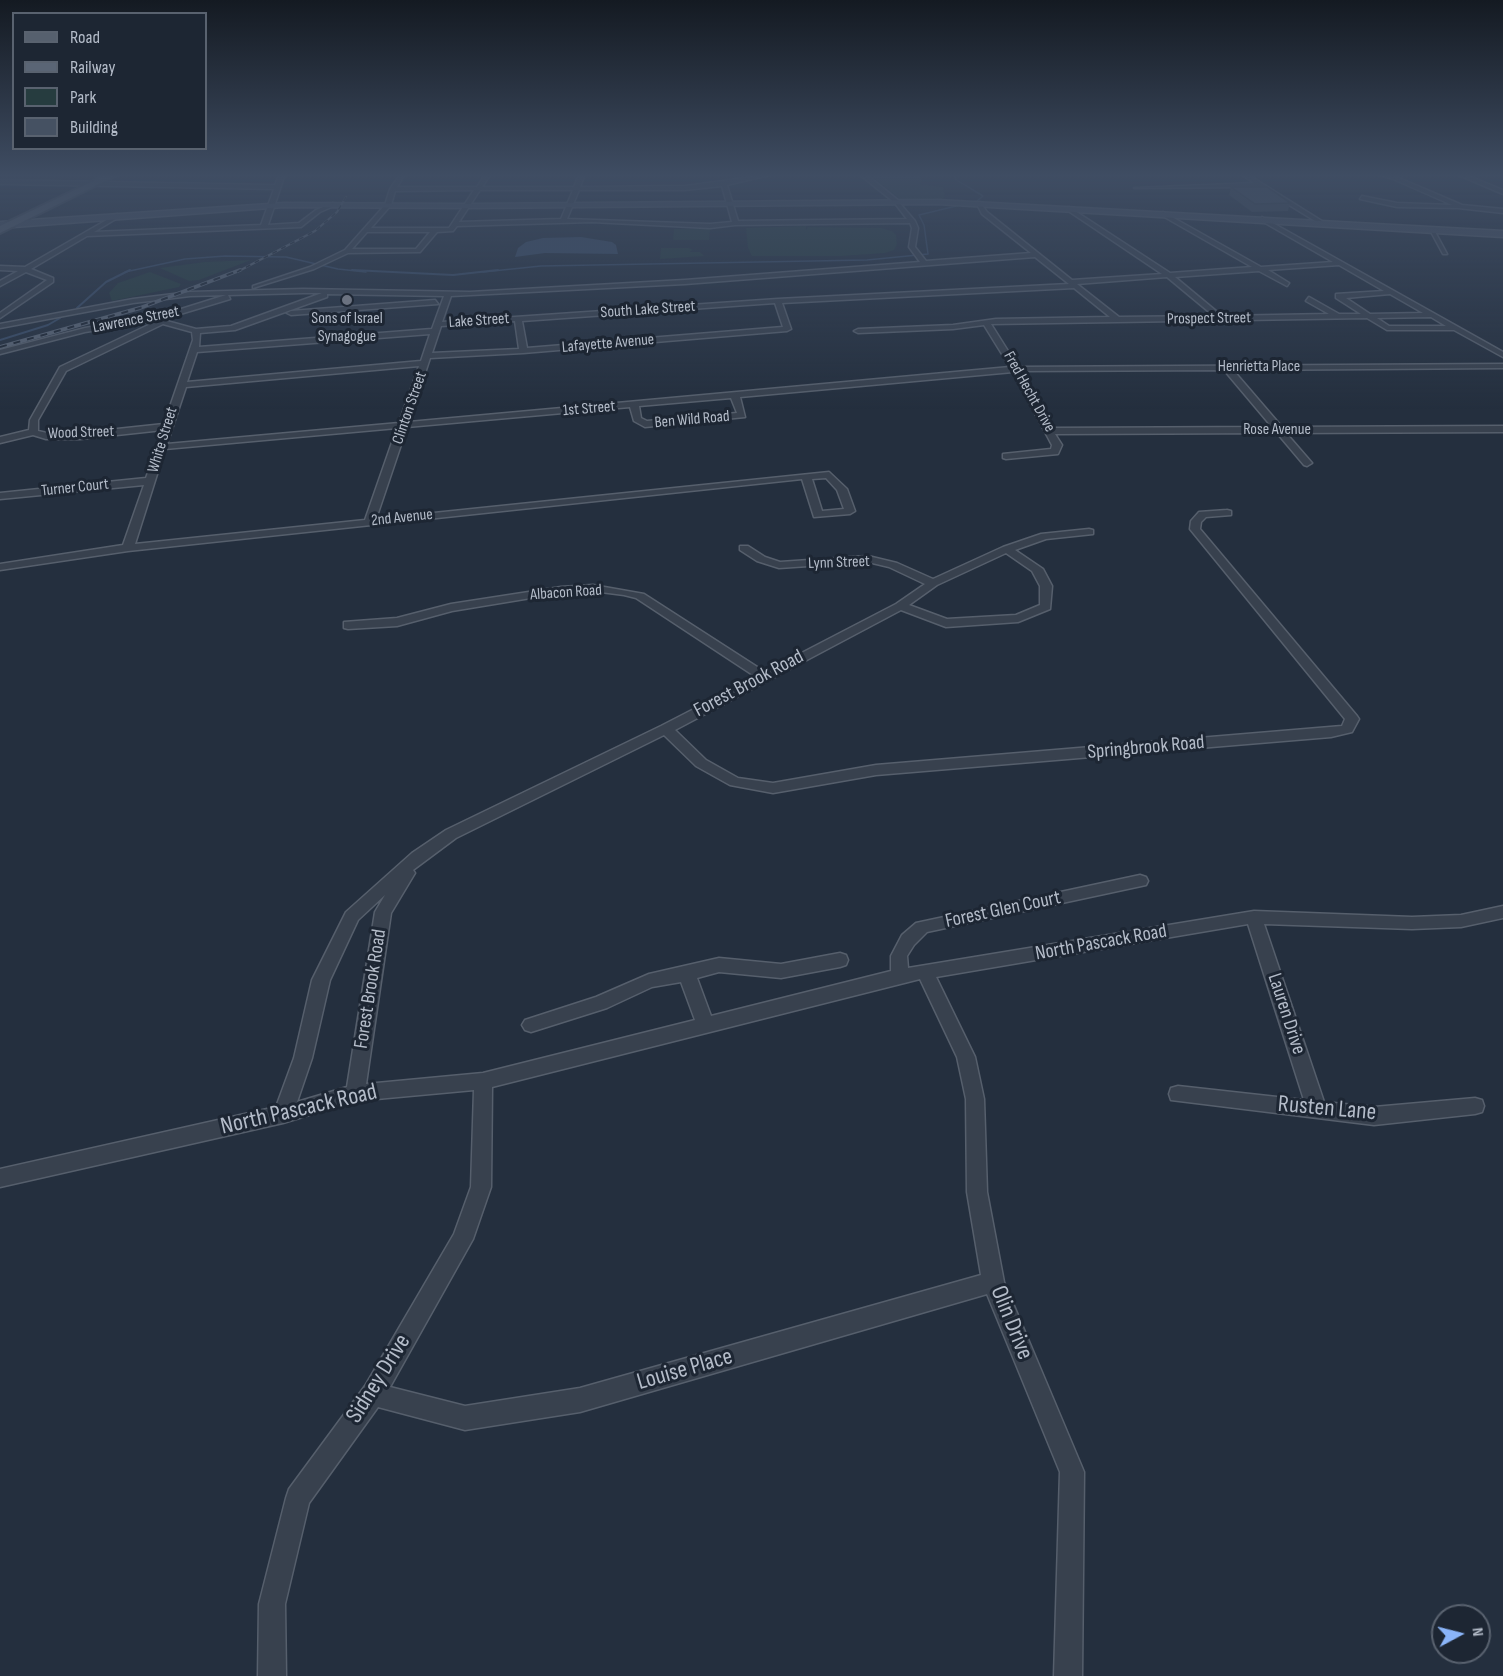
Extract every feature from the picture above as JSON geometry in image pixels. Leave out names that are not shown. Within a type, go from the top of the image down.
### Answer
[{"type":"street","points":[[0,284],[55,252]]},
{"type":"street","name":"Lawrence Street","points":[[0,352],[86,330],[163,320],[312,268],[345,252]]},
{"type":"street","points":[[916,252],[920,258]]},
{"type":"street","points":[[1032,252],[1118,320]]},
{"type":"street","points":[[1134,252],[1170,276],[1222,319]]},
{"type":"street","points":[[1229,252],[1287,284]]},
{"type":"street","points":[[1323,252],[1503,355]]},
{"type":"street","points":[[275,314],[447,298],[685,282],[920,258],[1035,255]]},
{"type":"street","points":[[778,302],[1073,284],[1343,263]]},
{"type":"street","points":[[0,268],[26,269],[51,279],[50,282],[0,316]]},
{"type":"street","points":[[0,326],[149,298],[239,292],[333,291],[447,298]]},
{"type":"street","points":[[163,320],[196,332],[232,328],[333,291]]},
{"type":"street","points":[[1392,292],[1339,296],[1387,327],[1456,328]]},
{"type":"street","name":"Clinton Street","points":[[370,521],[447,298]]},
{"type":"street","points":[[1309,299],[1339,317]]},
{"type":"street","name":"South Lake Street","points":[[518,318],[778,302]]},
{"type":"street","name":"Lafayette Avenue","points":[[181,385],[427,359],[787,329],[778,302]]},
{"type":"street","name":"Prospect Street","points":[[858,331],[987,324],[996,321],[1432,315]]},
{"type":"street","points":[[518,318],[523,351]]},
{"type":"street","name":"Lake Street","points":[[193,350],[438,328],[518,318]]},
{"type":"street","name":"Wood Street","points":[[163,320],[63,369],[34,420],[33,432],[46,436],[81,436],[166,427]]},
{"type":"street","name":"Fred Hecht Drive","points":[[987,324],[1004,348],[1051,431],[1057,446],[1054,452],[1006,456]]},
{"type":"street","name":"White Street","points":[[128,548],[193,350],[196,332]]},
{"type":"street","name":"Henrietta Place","points":[[1015,369],[1503,366]]},
{"type":"street","points":[[1226,367],[1307,463]]},
{"type":"street","name":"1st Street","points":[[162,447],[1015,369]]},
{"type":"street","name":"Ben Wild Road","points":[[634,405],[637,419],[645,424],[742,415],[735,396]]},
{"type":"street","name":"Rose Avenue","points":[[1051,431],[1503,429]]},
{"type":"street","points":[[0,440],[33,432]]},
{"type":"street","name":"2nd Avenue","points":[[0,567],[128,548],[806,476],[830,476],[842,489],[850,511],[819,515],[806,476]]},
{"type":"street","name":"Turner Court","points":[[0,496],[150,481]]},
{"type":"street","name":"Springbrook Road","points":[[666,729],[701,763],[735,782],[773,788],[876,770],[1331,734],[1347,729],[1352,719],[1195,529],[1196,521],[1203,514],[1227,513]]},
{"type":"street","name":"Forest Brook Road","points":[[283,1114],[303,1058],[321,980],[352,916],[417,857],[451,834],[666,729],[900,606],[933,583],[1007,549],[1045,536],[1089,532]]},
{"type":"street","name":"Lynn Street","points":[[744,548],[761,559],[779,565],[868,559],[893,565],[933,583]]},
{"type":"street","points":[[900,606],[946,623],[1018,618],[1046,607],[1046,586],[1037,569],[1007,549]]},
{"type":"street","name":"Albacon Road","points":[[348,625],[397,622],[451,608],[561,590],[593,588],[640,596],[763,676]]},
{"type":"street","name":"Forest Brook Road","points":[[355,1093],[383,912],[417,857]]},
{"type":"street","name":"Forest Glen Court","points":[[900,976],[899,956],[908,940],[922,927],[1140,881]]},
{"type":"street","name":"North Pascack Road","points":[[0,1178],[283,1114],[355,1093],[483,1081],[900,976],[926,974],[1254,917],[1412,923],[1461,921],[1503,912]]},
{"type":"street","name":"Lauren Drive","points":[[1254,917],[1317,1110]]},
{"type":"street","points":[[531,1024],[602,1003],[649,981],[719,965],[781,971],[840,960]]},
{"type":"street","points":[[687,974],[705,1025]]},
{"type":"street","name":"Olin Drive","points":[[926,974],[966,1057],[975,1099],[977,1192],[993,1282],[1072,1472],[1068,1676]]},
{"type":"street","name":"Sidney Drive","points":[[272,1676],[272,1604],[298,1498],[373,1394],[463,1239],[481,1187],[483,1081]]},
{"type":"street","name":"Rusten Lane","points":[[1178,1094],[1374,1116],[1475,1106]]},
{"type":"street","name":"Louise Place","points":[[373,1394],[465,1418],[580,1400],[993,1282]]},
{"type":"green space","points":[[661,252],[700,252],[704,256],[660,259]]},
{"type":"green space","points":[[750,252],[887,252],[842,256],[752,256]]},
{"type":"green space","points":[[251,260],[199,280],[189,281],[160,268],[205,262]]},
{"type":"green space","points":[[150,272],[181,284],[179,287],[112,301],[109,293],[118,283]]},
{"type":"water","points":[[517,252],[618,254],[545,253],[515,257]]},
{"type":"waterway","points":[[483,272],[541,266],[867,260],[928,254],[928,252]]},
{"type":"waterway","points":[[127,272],[185,259],[225,256],[286,257],[338,269],[366,272]]},
{"type":"waterway","points":[[352,270],[453,275],[498,270]]},
{"type":"waterway","points":[[77,308],[106,282],[127,272]]},
{"type":"waterway","points":[[0,340],[48,325],[60,318]]},
{"type":"railway","points":[[237,272],[275,252]]},
{"type":"railway","points":[[0,347],[140,308],[240,270]]},
{"type":"place","name":"Sons of Israel Synagogue","points":[[347,300]]}]
